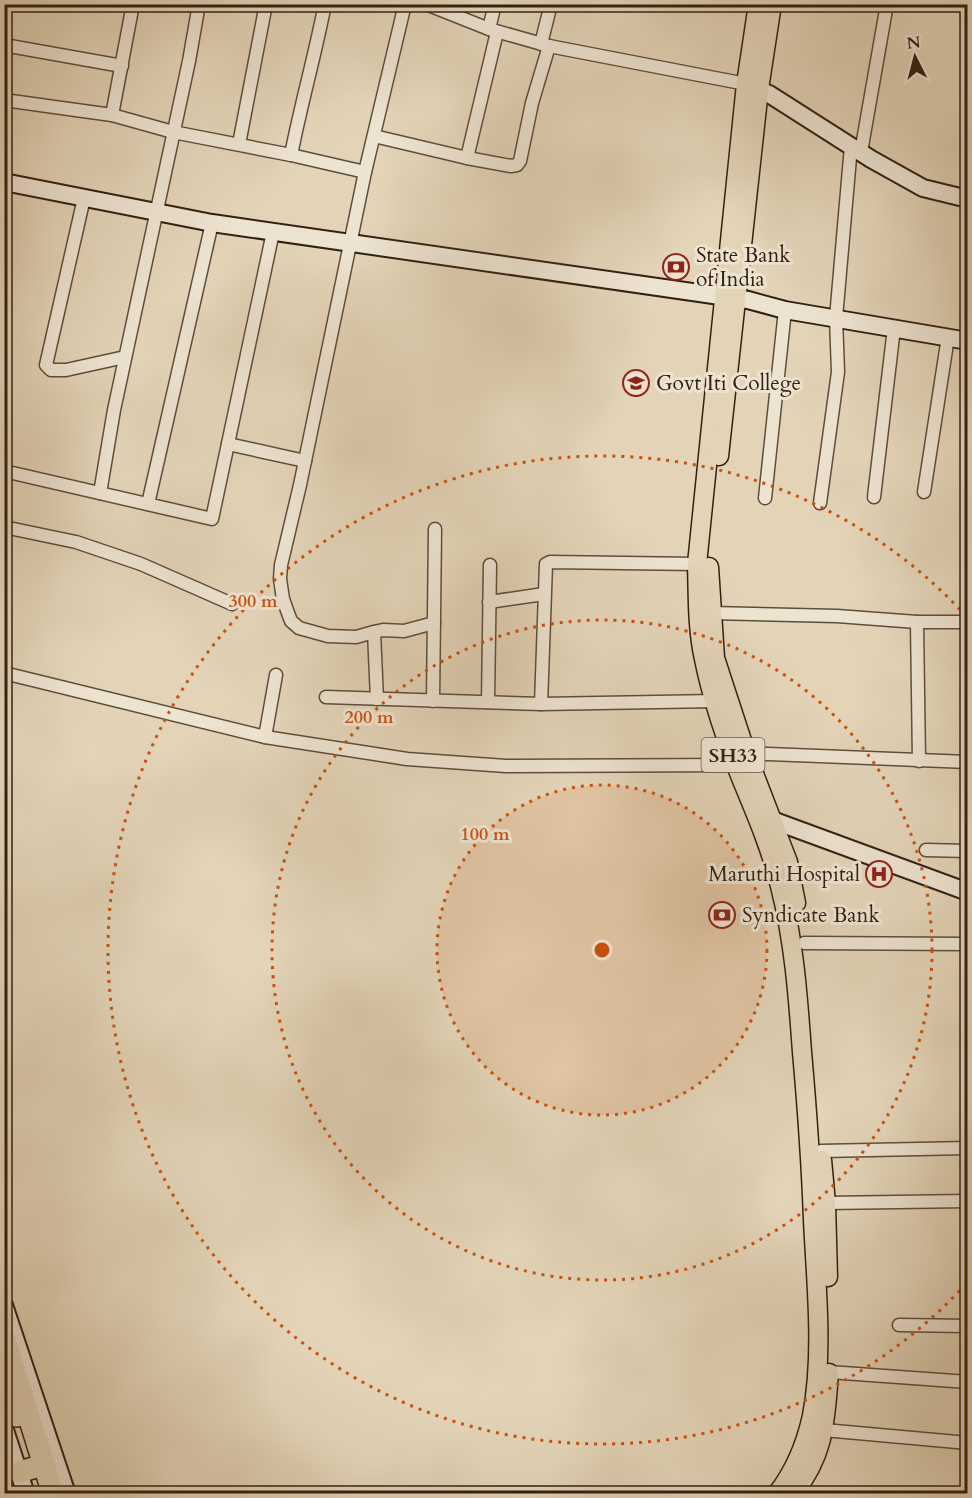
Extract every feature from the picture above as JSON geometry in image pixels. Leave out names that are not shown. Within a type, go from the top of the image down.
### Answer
[{"type":"highway","points":[[4,1337],[38,1466],[41,1494]]},
{"type":"highway","points":[[4,1384],[38,1466],[53,1494]]},
{"type":"main road","name":"SH33","points":[[758,4],[709,565],[715,658],[765,820],[791,938],[809,1142],[817,1312],[817,1377],[812,1417],[801,1452],[777,1494]]},
{"type":"main road","name":"SH33","points":[[752,86],[771,4]]},
{"type":"main road","name":"SH33","points":[[731,298],[697,564],[698,615],[703,658],[715,701],[745,761]]},
{"type":"main road","name":"SH33","points":[[765,820],[788,862],[804,943],[826,1203],[829,1372],[824,1430],[807,1476],[793,1494]]},
{"type":"street","points":[[112,115],[133,4]]},
{"type":"street","points":[[100,493],[125,357],[189,61],[199,4]]},
{"type":"street","points":[[239,144],[266,4]]},
{"type":"street","points":[[291,155],[301,103],[315,58],[325,4]]},
{"type":"street","points":[[405,4],[365,172],[281,565],[280,579],[283,599],[291,621],[305,631],[328,636],[356,637],[383,630],[404,631],[434,623]]},
{"type":"street","points":[[426,4],[493,31],[545,45],[752,86],[923,188],[968,199]]},
{"type":"street","points":[[467,158],[493,31],[495,4]]},
{"type":"street","points":[[374,136],[467,158],[511,166],[517,165],[520,161],[545,45],[551,4]]},
{"type":"street","points":[[820,503],[838,372],[836,318],[856,149],[887,4]]},
{"type":"street","points":[[4,45],[122,66]]},
{"type":"street","points":[[4,100],[112,115],[173,132],[365,172]]},
{"type":"street","points":[[4,182],[212,223],[731,298],[785,310],[968,341]]},
{"type":"street","points":[[84,198],[46,365],[51,370],[66,370],[125,357]]},
{"type":"street","points":[[148,504],[212,223]]},
{"type":"street","points":[[4,471],[212,519],[273,232]]},
{"type":"street","points":[[765,498],[785,310]]},
{"type":"street","points":[[874,497],[894,328]]},
{"type":"street","points":[[924,492],[948,337]]},
{"type":"street","points":[[228,444],[305,460]]},
{"type":"street","points":[[4,527],[76,542],[141,564],[232,604]]},
{"type":"street","points":[[433,701],[435,530]]},
{"type":"street","points":[[541,704],[545,567],[550,562],[697,564]]},
{"type":"street","points":[[488,702],[490,565]]},
{"type":"street","points":[[489,602],[544,594]]},
{"type":"street","points":[[711,613],[968,622]]},
{"type":"street","points":[[917,622],[919,761]]},
{"type":"street","points":[[374,632],[377,699]]},
{"type":"street","points":[[4,673],[265,737],[407,759],[506,766],[745,761],[968,762]]},
{"type":"street","points":[[265,737],[276,675]]},
{"type":"street","points":[[326,697],[541,704],[715,701]]},
{"type":"street","points":[[765,820],[968,892]]},
{"type":"street","points":[[926,850],[968,851]]},
{"type":"street","points":[[804,943],[968,944]]},
{"type":"street","points":[[821,1151],[968,1148]]},
{"type":"street","points":[[826,1203],[968,1201]]},
{"type":"street","points":[[4,1305],[38,1466],[26,1494]]},
{"type":"street","points":[[899,1325],[968,1326]]},
{"type":"street","points":[[829,1372],[968,1382]]},
{"type":"street","points":[[4,1427],[38,1466],[67,1494]]},
{"type":"street","points":[[824,1430],[968,1443]]},
{"type":"place","name":"State Bank of India","points":[[676,267]]},
{"type":"place","name":"Govt Iti College","points":[[636,383]]},
{"type":"place","name":"Maruthi Hospital","points":[[879,874]]},
{"type":"place","name":"Syndicate Bank","points":[[722,915]]}]
